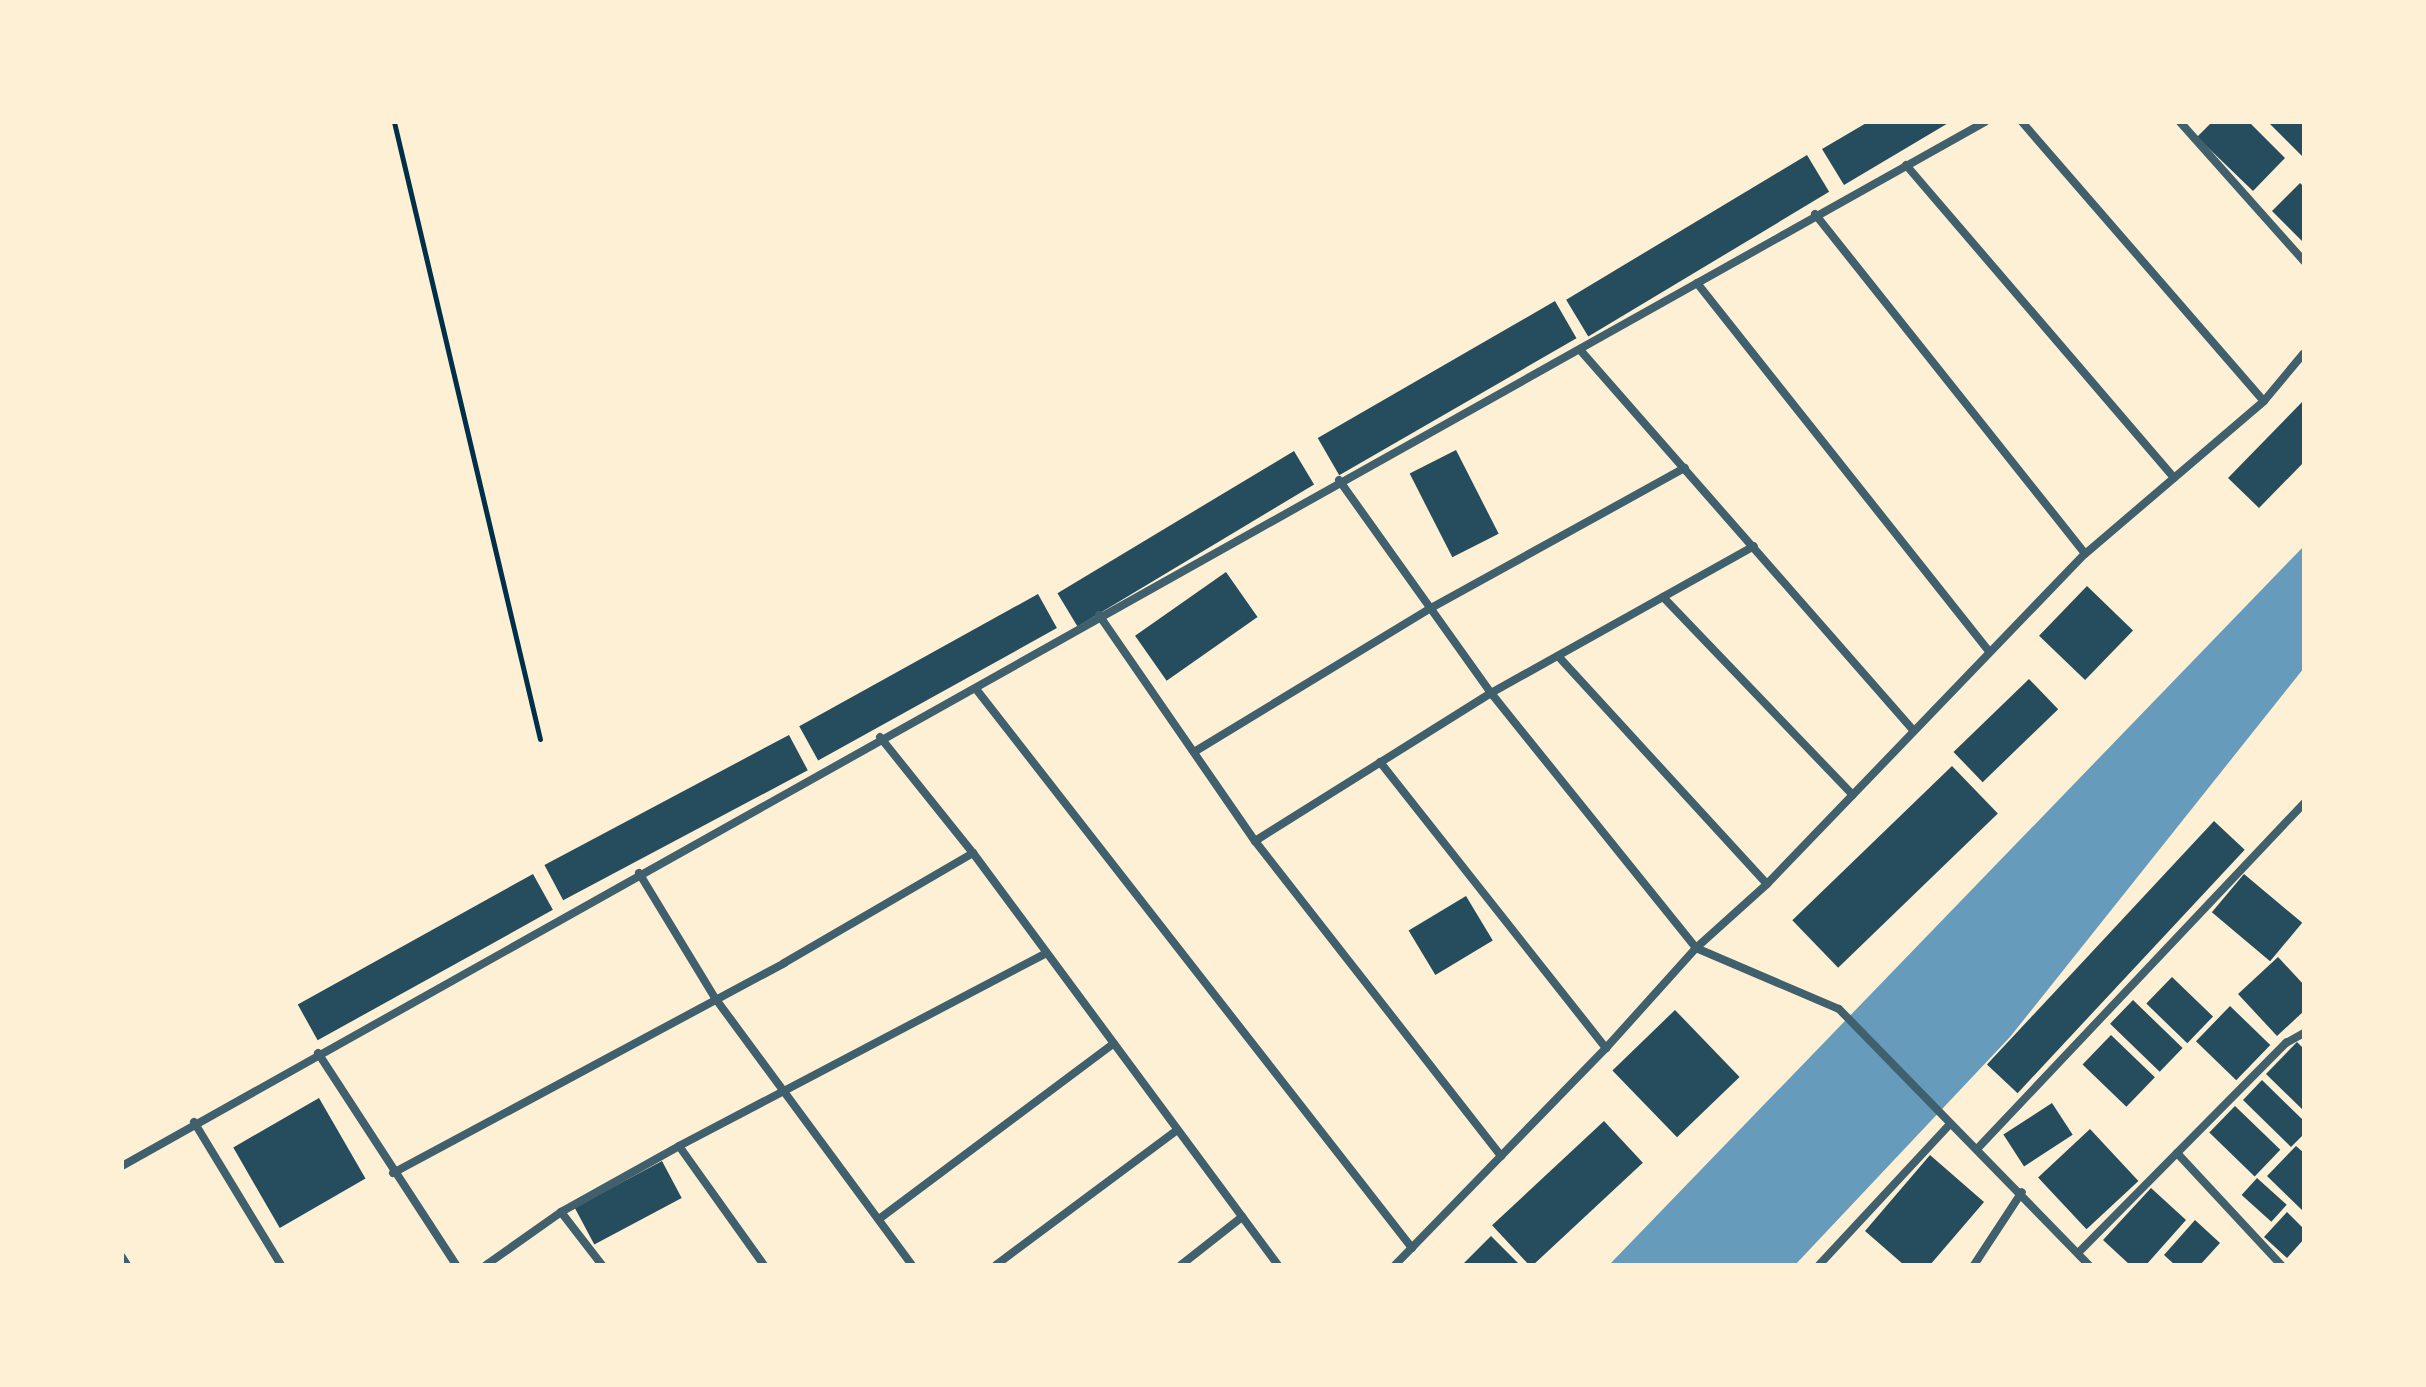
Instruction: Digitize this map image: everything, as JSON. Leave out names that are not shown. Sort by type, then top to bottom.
[{"type":"street","points":[[122,1166],[194,1122],[880,737],[976,689],[1099,615],[1339,480],[1581,351],[1815,214],[1985,122]]},
{"type":"street","points":[[2022,122],[2264,401]]},
{"type":"street","points":[[2180,122],[2304,261]]},
{"type":"street","points":[[1906,165],[2174,478]]},
{"type":"street","points":[[1815,214],[2085,554]]},
{"type":"street","points":[[1697,283],[1989,651]]},
{"type":"street","points":[[1581,351],[1914,731]]},
{"type":"street","points":[[1395,1265],[1606,1048],[1696,948],[1767,884],[2085,554],[2264,401],[2304,353]]},
{"type":"street","points":[[1194,752],[1431,608],[1685,468]]},
{"type":"street","points":[[1339,480],[1491,693],[1696,948],[1839,1009],[1950,1124],[2022,1192],[2089,1265]]},
{"type":"street","points":[[1255,841],[1491,693],[1754,546]]},
{"type":"street","points":[[1663,597],[1853,795]]},
{"type":"street","points":[[1099,615],[1255,841],[1501,1156]]},
{"type":"street","points":[[1558,656],[1767,884]]},
{"type":"street","points":[[976,689],[1412,1248]]},
{"type":"street","points":[[880,737],[973,853],[1278,1265]]},
{"type":"street","points":[[1380,762],[1606,1048]]},
{"type":"street","points":[[1977,1149],[2304,803]]},
{"type":"street","points":[[393,1173],[973,853]]},
{"type":"street","points":[[639,873],[715,998],[781,1092],[912,1265]]},
{"type":"street","points":[[486,1265],[561,1212],[679,1146],[1046,953]]},
{"type":"street","points":[[2078,1253],[2300,1034],[2304,1044]]},
{"type":"street","points":[[879,1219],[1113,1044]]},
{"type":"street","points":[[318,1053],[393,1173],[456,1265]]},
{"type":"street","points":[[194,1122],[281,1265]]},
{"type":"street","points":[[1819,1265],[1950,1124]]},
{"type":"street","points":[[996,1265],[1177,1130]]},
{"type":"street","points":[[679,1146],[764,1265]]},
{"type":"street","points":[[2177,1153],[2281,1265]]},
{"type":"street","points":[[1974,1265],[2022,1192]]},
{"type":"street","points":[[561,1212],[602,1265]]},
{"type":"street","points":[[1181,1265],[1242,1217]]},
{"type":"street","points":[[122,1257],[127,1265]]},
{"type":"path","points":[[394,122],[540,739]]},
{"type":"water","points":[[2304,546],[2304,668],[2010,1037],[1795,1265],[1609,1265]]},
{"type":"building","points":[[1868,122],[1950,122],[1844,185],[1822,149]]},
{"type":"building","points":[[2212,122],[2249,122],[2285,158],[2253,191],[2197,137]]},
{"type":"building","points":[[2268,122],[2304,122],[2304,155],[2302,156]]},
{"type":"building","points":[[1807,155],[1829,192],[1588,337],[1566,300]]},
{"type":"building","points":[[2300,183],[2304,187],[2304,243],[2272,211]]},
{"type":"building","points":[[1555,301],[1576,338],[1339,475],[1318,438]]},
{"type":"building","points":[[2304,400],[2304,462],[2259,508],[2228,478]]},
{"type":"building","points":[[1456,450],[1499,534],[1452,557],[1410,474]]},
{"type":"building","points":[[1294,451],[1314,484],[1078,627],[1057,593]]},
{"type":"building","points":[[1226,572],[1258,617],[1167,681],[1135,636]]},
{"type":"building","points":[[2087,586],[2133,630],[2085,680],[2039,636]]},
{"type":"building","points":[[1038,594],[1057,628],[818,760],[799,726]]},
{"type":"building","points":[[2029,679],[2058,709],[1983,782],[1953,752]]},
{"type":"building","points":[[789,735],[808,770],[563,900],[544,865]]},
{"type":"building","points":[[1952,766],[1998,813],[1838,968],[1792,920]]},
{"type":"building","points":[[2214,821],[2245,850],[2018,1093],[1987,1065]]},
{"type":"building","points":[[533,874],[553,910],[318,1040],[298,1004]]},
{"type":"building","points":[[2244,874],[2302,923],[2270,961],[2212,912]]},
{"type":"building","points":[[1466,896],[1493,941],[1435,975],[1409,931]]},
{"type":"building","points":[[2278,957],[2304,985],[2304,1011],[2277,1036],[2238,994]]},
{"type":"building","points":[[2172,977],[2213,1017],[2187,1043],[2146,1004]]},
{"type":"building","points":[[2133,1000],[2183,1048],[2160,1072],[2110,1024]]},
{"type":"building","points":[[2230,1006],[2270,1045],[2236,1080],[2196,1041]]},
{"type":"building","points":[[1675,1010],[1740,1077],[1677,1137],[1612,1070]]},
{"type":"building","points":[[2111,1035],[2155,1077],[2126,1107],[2083,1064]]},
{"type":"building","points":[[2297,1042],[2304,1049],[2304,1111],[2266,1074]]},
{"type":"building","points":[[2262,1080],[2304,1121],[2304,1134],[2291,1147],[2243,1100]]},
{"type":"building","points":[[319,1098],[366,1179],[280,1228],[233,1148]]},
{"type":"building","points":[[2052,1103],[2073,1135],[2024,1166],[2003,1135]]},
{"type":"building","points":[[2235,1106],[2280,1150],[2255,1176],[2209,1133]]},
{"type":"building","points":[[1604,1121],[1643,1163],[1533,1265],[1529,1265],[1492,1225]]},
{"type":"building","points":[[2090,1129],[2138,1181],[2086,1229],[2038,1177]]},
{"type":"building","points":[[2296,1146],[2304,1153],[2304,1212],[2267,1176]]},
{"type":"building","points":[[1930,1155],[1984,1202],[1930,1265],[1904,1265],[1865,1231]]},
{"type":"building","points":[[662,1161],[682,1198],[594,1245],[575,1207]]},
{"type":"building","points":[[2257,1178],[2287,1205],[2271,1222],[2242,1195]]},
{"type":"building","points":[[2151,1188],[2186,1220],[2146,1265],[2130,1265],[2103,1240]]},
{"type":"building","points":[[2287,1212],[2304,1229],[2304,1239],[2287,1258],[2264,1237]]},
{"type":"building","points":[[2195,1220],[2220,1243],[2200,1265],[2175,1265],[2164,1255]]},
{"type":"building","points":[[1491,1236],[1520,1265],[1462,1265]]}]
